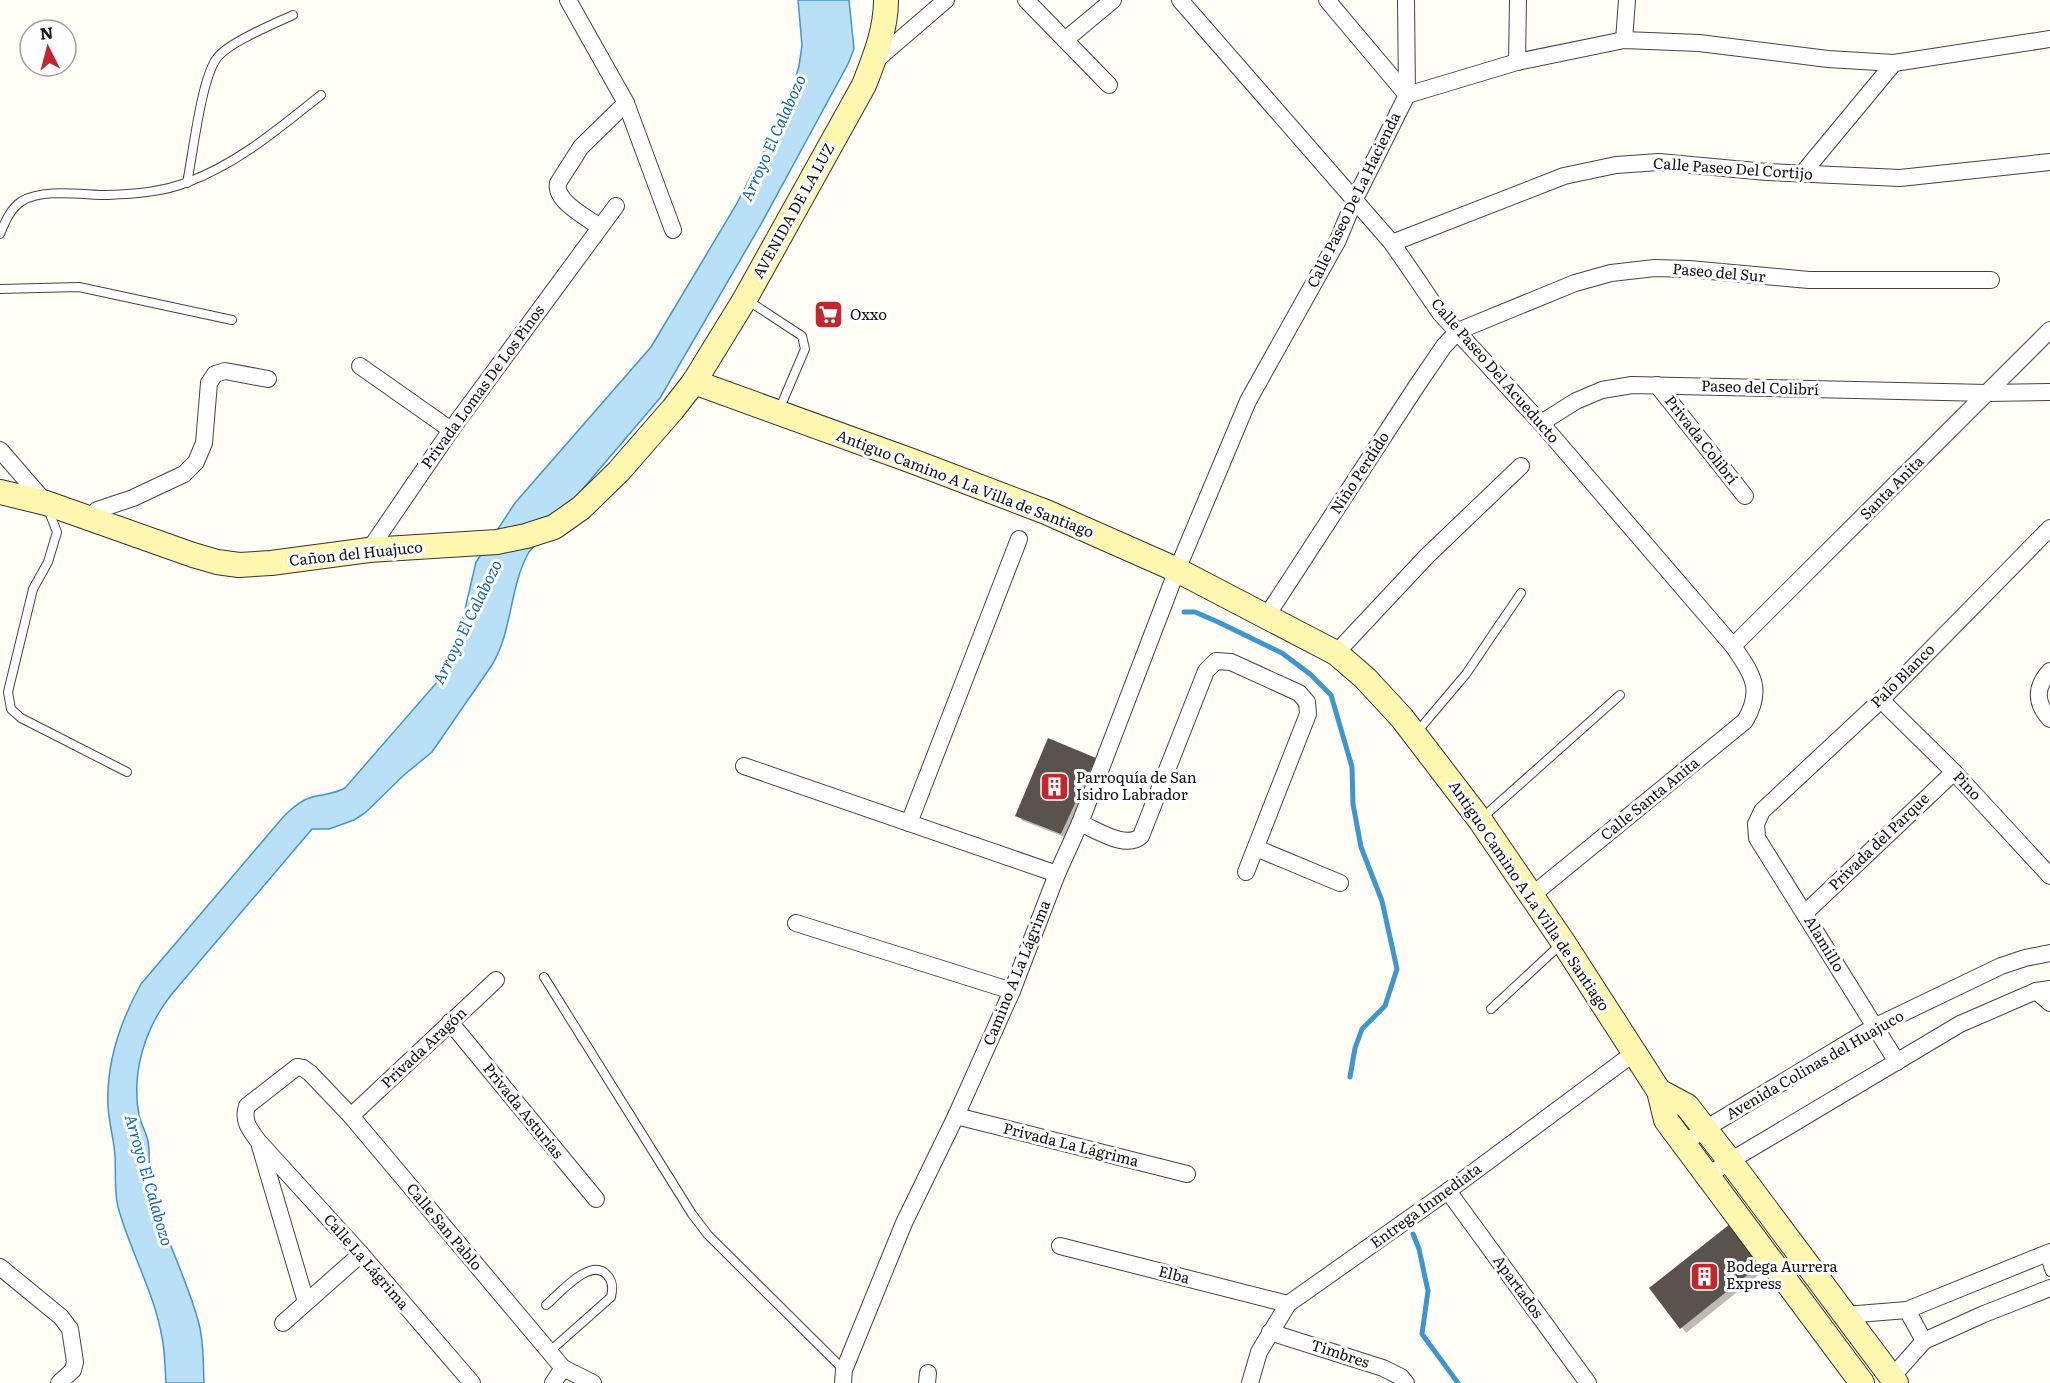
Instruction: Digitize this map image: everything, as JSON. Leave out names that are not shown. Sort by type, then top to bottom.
[{"type":"street","points":[[568,0],[626,103],[673,230]]},
{"type":"street","name":"AVENIDA DE LA LUZ","points":[[673,410],[694,382],[745,299],[864,85],[880,41],[886,0]]},
{"type":"street","points":[[873,62],[946,0]]},
{"type":"street","points":[[1026,0],[1109,85]]},
{"type":"street","points":[[1065,40],[1113,0]]},
{"type":"street","name":"Calle Paseo Del Acueducto","points":[[1180,0],[1392,243],[1440,313],[1541,423],[1733,646],[1750,670],[1755,692]]},
{"type":"street","points":[[1327,0],[1407,95]]},
{"type":"street","points":[[1406,0],[1407,95]]},
{"type":"street","points":[[1517,62],[1518,0]]},
{"type":"street","points":[[1624,40],[1627,0]]},
{"type":"street","name":"Calle Paseo De La Hacienda","points":[[1177,570],[1248,400],[1338,240],[1355,199],[1407,95],[1517,62],[1624,40],[1699,43],[1894,63],[2050,39]]},
{"type":"street","points":[[1802,174],[1894,63]]},
{"type":"street","points":[[600,227],[562,199],[556,189],[581,147],[626,103]]},
{"type":"street","name":"Calle Paseo Del Cortijo","points":[[1392,243],[1564,176],[1616,165],[1659,162],[1802,174],[1900,178],[2050,162]]},
{"type":"street","name":"Privada Lomas De Los Pinos","points":[[369,550],[451,430],[616,207]]},
{"type":"street","name":"Paseo del Sur","points":[[1458,331],[1575,283],[1611,273],[1655,268],[1809,280],[1991,280]]},
{"type":"street","name":"Santa Anita","points":[[1733,646],[2050,330]]},
{"type":"street","name":"Niño Perdido","points":[[1266,617],[1416,387],[1444,346],[1458,331]]},
{"type":"street","points":[[360,366],[451,430]]},
{"type":"street","points":[[90,519],[97,510],[133,498],[183,474],[196,462],[204,443],[209,383],[215,374],[225,371],[267,379]]},
{"type":"street","name":"Antiguo Camino A La Villa de Santiago","points":[[694,382],[1046,512],[1177,570],[1336,653],[1383,696],[1480,820],[1563,942],[1659,1091],[1687,1107],[1705,1129],[1894,1380]]},
{"type":"street","name":"Paseo del Colibrí","points":[[1541,423],[1576,401],[1602,390],[1632,385],[1988,393],[2050,392]]},
{"type":"street","name":"Privada Colibrí","points":[[1657,385],[1745,496]]},
{"type":"street","name":"Cañon del Huajuco","points":[[0,492],[46,503],[193,555],[239,565],[369,550],[497,542],[554,527],[581,508],[673,410]]},
{"type":"street","points":[[0,450],[46,503]]},
{"type":"street","points":[[1336,653],[1427,556],[1521,466]]},
{"type":"street","name":"Palo Blanco","points":[[1756,824],[1762,811],[1881,700],[2050,528]]},
{"type":"street","points":[[909,822],[1018,539]]},
{"type":"street","name":"Camino A La Lágrima","points":[[843,1377],[904,1223],[956,1116],[1012,991],[1080,823],[1177,570]]},
{"type":"street","points":[[1080,823],[1125,843],[1137,840],[1141,836],[1206,671],[1216,662],[1231,662],[1299,693],[1307,702],[1308,714],[1246,872]]},
{"type":"street","points":[[2050,671],[2043,678],[2037,694],[2038,703],[2050,719]]},
{"type":"street","name":"Calle Santa Anita","points":[[1531,896],[1745,721],[1752,710],[1755,692]]},
{"type":"street","name":"Pino","points":[[1881,700],[1954,772],[2050,876]]},
{"type":"street","points":[[744,766],[1058,874]]},
{"type":"street","name":"Privada del Parque","points":[[1805,913],[1954,772]]},
{"type":"street","name":"Alamillo","points":[[1756,824],[1757,838],[1897,1062]]},
{"type":"street","points":[[1256,848],[1340,883]]},
{"type":"street","points":[[796,923],[1012,991]]},
{"type":"street","name":"Avenida Colinas del Huajuco","points":[[1683,1144],[1874,1027],[2001,966],[2050,953]]},
{"type":"street","name":"Privada Aragón","points":[[351,1116],[496,980]]},
{"type":"street","points":[[1707,1176],[1960,1024],[2043,990],[2050,1003]]},
{"type":"street","name":"Privada Asturias","points":[[450,1022],[596,1200]]},
{"type":"street","name":"Entrega Inmediata","points":[[1250,1383],[1259,1352],[1288,1304],[1448,1191],[1634,1053]]},
{"type":"street","name":"Calle San Pablo","points":[[297,1068],[303,1068],[310,1073],[351,1116],[563,1368],[593,1383]]},
{"type":"street","name":"Calle La Lágrima","points":[[297,1068],[247,1106],[245,1119],[248,1127],[472,1383]]},
{"type":"street","points":[[1659,1091],[1666,1120],[1862,1383]]},
{"type":"street","name":"Privada La Lágrima","points":[[956,1116],[1186,1174]]},
{"type":"street","name":"Calle La Lágrima","points":[[259,1142],[306,1302]]},
{"type":"street","name":"Apartados","points":[[1448,1191],[1588,1383]]},
{"type":"street","name":"Elba","points":[[1060,1246],[1288,1304]]},
{"type":"street","points":[[1845,1315],[1907,1310],[2047,1253]]},
{"type":"street","points":[[283,1323],[361,1254]]},
{"type":"street","points":[[0,1267],[61,1317],[70,1329],[75,1362],[73,1370],[59,1383]]},
{"type":"street","points":[[1894,1380],[1924,1341],[2050,1288]]},
{"type":"street","points":[[1907,1310],[1924,1341]]},
{"type":"street","name":"Timbres","points":[[1270,1332],[1383,1368],[1401,1377],[1406,1383]]},
{"type":"street","points":[[553,1383],[563,1368]]},
{"type":"lane","points":[[188,183],[206,84],[217,57],[241,40],[292,15]]},
{"type":"lane","points":[[0,234],[11,210],[33,196],[142,193],[188,183],[238,158],[321,95]]},
{"type":"lane","points":[[0,290],[79,287],[232,320]]},
{"type":"lane","points":[[745,299],[802,336],[805,341],[805,349],[777,413]]},
{"type":"lane","points":[[46,503],[57,532],[48,562],[33,589],[8,692],[11,709],[21,718],[127,772]]},
{"type":"lane","points":[[1414,735],[1466,674],[1521,593]]},
{"type":"lane","points":[[1480,820],[1620,694]]},
{"type":"lane","points":[[1491,1009],[1563,942]]},
{"type":"lane","name":"Camino A La Lágrima","points":[[544,976],[692,1214],[708,1235],[843,1377]]},
{"type":"lane","points":[[2047,1253],[2050,1272]]},
{"type":"lane","points":[[546,1305],[586,1271],[594,1268],[603,1270],[610,1277],[613,1287],[611,1297],[549,1352]]},
{"type":"water","name":"Arroyo El Calabozo","points":[[798,0],[849,0],[854,49],[760,226],[660,398],[529,552],[518,580],[499,652],[432,752],[404,775],[365,813],[354,820],[329,829],[312,829],[171,995],[147,1036],[139,1067],[137,1099],[139,1115],[148,1141],[149,1175],[161,1221],[194,1307],[203,1346],[204,1383],[166,1383],[164,1348],[158,1320],[123,1223],[116,1194],[115,1156],[108,1090],[112,1058],[127,1013],[141,984],[284,816],[304,800],[345,788],[452,665],[476,562],[515,503],[651,347],[736,205],[787,106],[799,66],[802,45]]},
{"type":"building","name":"Parroquía de San Isidro Labrador","points":[[1048,738],[1096,758],[1061,834],[1015,816]]},
{"type":"building","name":"Bodega Aurrera Express","points":[[1730,1224],[1760,1265],[1680,1329],[1649,1288]]},
{"type":"waterway","points":[[1184,612],[1195,612],[1282,653],[1310,674],[1331,695],[1352,767],[1353,804],[1361,847],[1382,901],[1397,969],[1385,1006],[1362,1029],[1355,1048],[1350,1077]]},
{"type":"waterway","points":[[1413,1234],[1419,1249],[1428,1291],[1422,1334],[1458,1383]]},
{"type":"place","name":"Oxxo","points":[[829,315]]},
{"type":"place","name":"Parroquía de San Isidro Labrador","points":[[1055,787]]},
{"type":"place","name":"Bodega Aurrera Express","points":[[1705,1276]]}]
